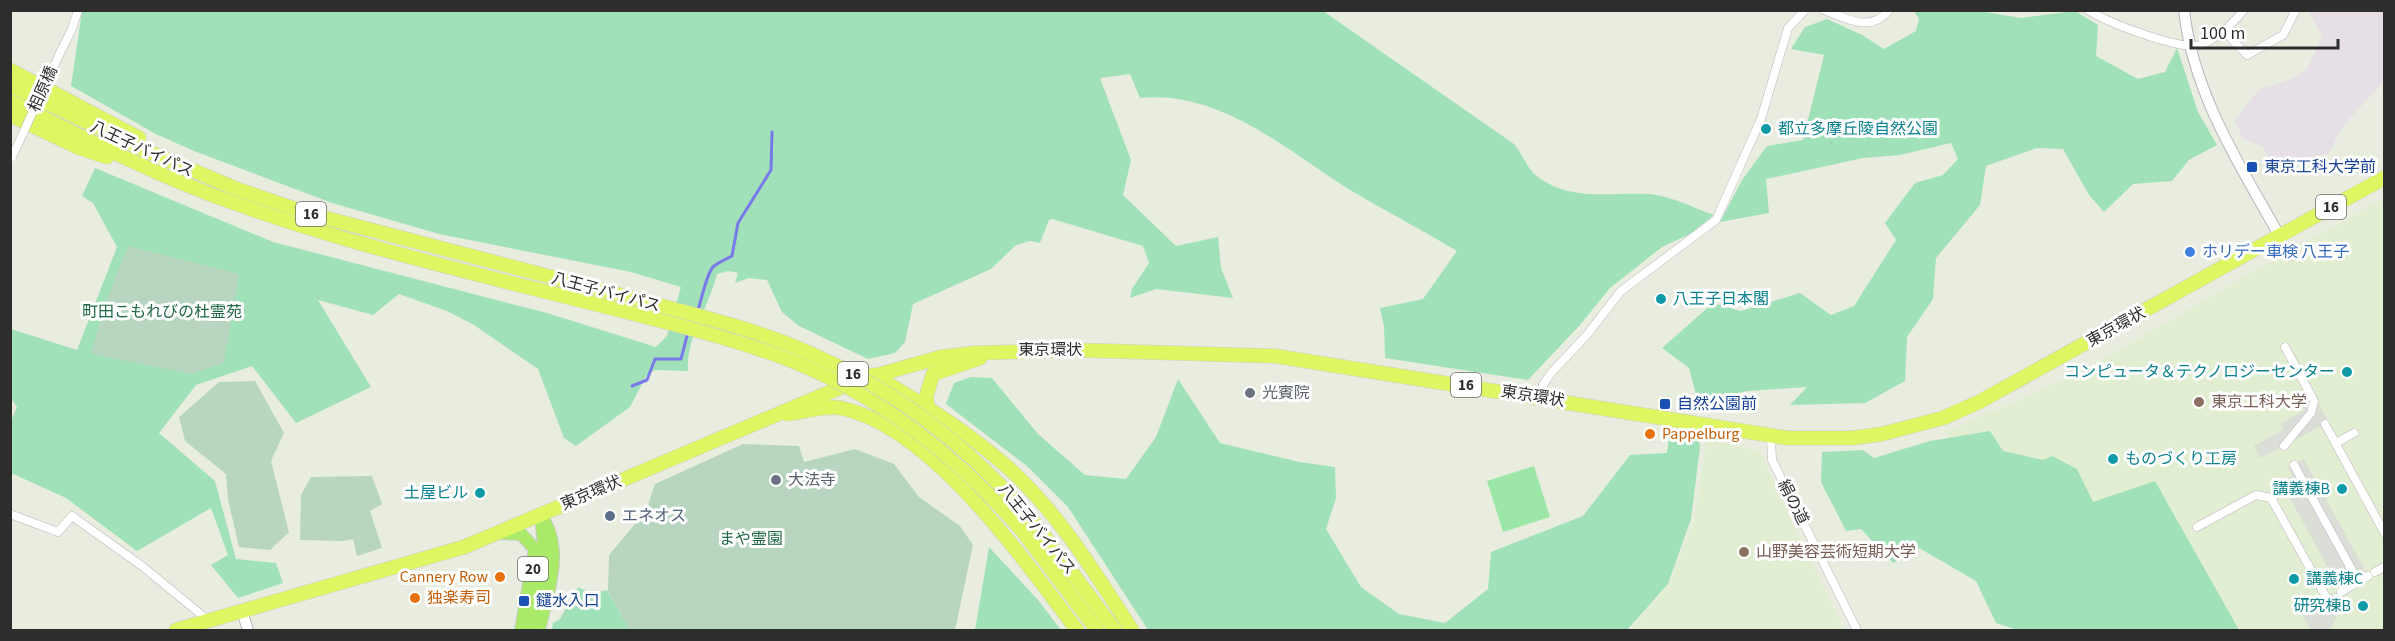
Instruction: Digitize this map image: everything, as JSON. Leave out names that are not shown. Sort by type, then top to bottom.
[{"type":"highway","name":"16","points":[[10,70],[147,142],[310,214]]},
{"type":"highway","name":"八王子バイパス","points":[[10,85],[195,174],[310,214],[628,297],[759,334],[815,355],[850,373],[941,432],[995,478],[1036,525],[1115,630]]},
{"type":"highway","name":"八王子バイパス","points":[[10,102],[194,188],[307,228],[756,348],[834,381],[873,403],[932,443],[984,488],[1024,533],[1097,630]]},
{"type":"highway","name":"16","points":[[10,115],[77,147],[194,188]]},
{"type":"highway","name":"東京環状","points":[[540,516],[856,381],[940,357],[1002,351],[1275,356],[1539,397],[1771,437],[1853,438],[1893,432],[1943,418],[2013,384],[2385,178]]},
{"type":"highway","name":"16","points":[[928,408],[926,397],[933,374],[1002,351]]},
{"type":"highway","name":"16","points":[[873,375],[978,442],[1025,485],[1063,531],[1132,630]]},
{"type":"highway","points":[[856,381],[856,397],[861,407],[877,422]]},
{"type":"highway","name":"16","points":[[776,415],[827,407],[850,411],[877,422],[919,449],[948,475],[1022,558],[1077,630]]},
{"type":"highway","name":"16","points":[[176,630],[446,552],[540,516]]},
{"type":"main road","name":"20","points":[[530,630],[545,554],[540,516]]},
{"type":"main road","name":"20","points":[[539,630],[555,554],[550,528],[540,516]]},
{"type":"main road","name":"20","points":[[499,533],[521,534],[535,549],[535,562],[521,630]]},
{"type":"street","name":"相原橋","points":[[11,159],[78,10]]},
{"type":"street","points":[[1539,397],[1542,385],[1551,373],[1586,336],[1621,291],[1716,219],[1761,118],[1788,28],[1805,10]]},
{"type":"street","points":[[1824,10],[1854,22],[1869,24],[1875,23],[1890,10]]},
{"type":"street","points":[[2088,10],[2129,30],[2198,46],[2225,32],[2244,10]]},
{"type":"street","points":[[2184,10],[2189,45],[2209,106],[2290,256]]},
{"type":"street","points":[[2225,32],[2247,55],[2283,35],[2296,10]]},
{"type":"street","points":[[2284,446],[2311,413],[2314,401],[2285,347]]},
{"type":"street","points":[[2325,424],[2338,442],[2385,532]]},
{"type":"street","points":[[2338,442],[2353,434]]},
{"type":"street","name":"絹の道","points":[[1771,437],[1772,460],[1857,630]]},
{"type":"street","points":[[2294,465],[2358,581]]},
{"type":"street","points":[[2285,489],[2302,480]]},
{"type":"street","points":[[2197,528],[2256,495],[2274,496],[2331,606],[2339,595],[2358,581],[2385,567]]},
{"type":"street","points":[[10,514],[58,532],[72,516],[142,566],[209,621]]},
{"type":"street","points":[[242,611],[248,630]]},
{"type":"shaded area","points":[[2308,11],[2384,11],[2384,81],[2344,125],[2328,154],[2272,167],[2263,147],[2243,139],[2235,120],[2259,89],[2291,79],[2308,68],[2322,36]]},
{"type":"shaded area","name":"東京工科大学","points":[[2384,199],[2384,630],[2091,630],[1997,533],[1946,432],[2082,372],[2297,246]]},
{"type":"shaded area","points":[[2316,400],[2329,422],[2260,458],[2254,446],[2283,430],[2280,424],[2305,410],[2304,406]]},
{"type":"shaded area","name":"山野美容芸術短期大学","points":[[1707,439],[1757,450],[1764,457],[1765,464],[1844,630],[1629,630],[1669,585],[1694,520]]},
{"type":"shaded area","points":[[2304,459],[2370,579],[2344,597],[2281,482],[2292,476],[2288,468]]},
{"type":"shaded area","points":[[2332,592],[2340,602],[2333,612],[2338,615],[2330,630],[2311,630],[2303,617],[2325,605]]},
{"type":"green space","points":[[82,11],[1323,11],[1514,144],[1534,174],[1551,185],[1578,193],[1656,195],[1714,215],[1690,234],[1662,247],[1610,288],[1580,325],[1528,380],[1385,358],[1384,327],[1380,308],[1423,299],[1457,251],[1345,187],[1273,139],[1223,112],[1196,103],[1169,98],[1140,98],[1130,74],[1100,78],[1131,160],[1123,195],[1176,246],[1218,237],[1221,268],[1233,298],[1156,289],[1130,298],[1132,289],[1149,263],[1143,246],[1052,219],[1049,220],[1040,243],[1030,241],[1016,245],[991,269],[913,304],[905,342],[895,353],[868,359],[799,326],[782,312],[767,280],[749,278],[735,283],[738,273],[728,271],[717,274],[694,334],[688,358],[688,371],[655,370],[646,376],[630,407],[576,446],[564,438],[538,369],[474,325],[447,311],[399,294],[373,315],[318,300],[371,387],[296,423],[252,366],[196,385],[159,433],[215,481],[236,559],[276,563],[283,583],[238,598],[211,565],[228,555],[211,508],[137,551],[66,498],[11,473],[10,423],[17,407],[11,398],[11,329],[77,350],[117,247],[93,203],[82,196],[95,168],[273,242],[547,313],[656,347],[667,336],[681,287],[631,272],[439,234],[332,203],[194,151],[156,134],[71,86]]},
{"type":"green space","points":[[1914,11],[1986,11],[2021,18],[2075,11],[2098,25],[2096,56],[2138,79],[2165,72],[2177,48],[2198,112],[2217,145],[2189,160],[2172,181],[2133,184],[2104,212],[2089,195],[2063,149],[2037,148],[1986,166],[1980,205],[1936,258],[1933,299],[1907,337],[1905,381],[1865,403],[1790,405],[1807,387],[1747,391],[1698,402],[1689,368],[1662,348],[1713,303],[1741,311],[1800,293],[1831,315],[1854,306],[1896,240],[1885,223],[1915,183],[1943,175],[1958,159],[1951,143],[1900,155],[1863,158],[1766,179],[1769,213],[1720,222],[1742,180],[1767,146],[1803,140],[1824,55],[1791,49],[1805,27],[1827,19],[1862,35],[1884,49],[1916,31],[1919,19]]},
{"type":"green space","name":"町田こもれびの杜霊苑","points":[[128,246],[239,274],[224,363],[191,374],[91,354],[103,309]]},
{"type":"green space","points":[[971,377],[992,378],[1038,434],[1085,475],[1126,479],[1156,437],[1178,379],[1220,443],[1299,462],[1335,467],[1336,498],[1326,529],[1361,587],[1399,614],[1445,623],[1488,589],[1491,552],[1583,516],[1630,455],[1667,453],[1670,431],[1699,437],[1700,447],[1691,519],[1668,584],[1627,630],[1148,630],[1068,507],[1028,467],[946,404],[954,383]]},
{"type":"green space","points":[[255,381],[284,433],[271,461],[289,532],[270,550],[239,547],[228,499],[226,474],[185,441],[179,417],[219,382]]},
{"type":"green space","points":[[1990,431],[2003,451],[2043,460],[2052,456],[2077,469],[2093,502],[2155,481],[2239,630],[2018,630],[1996,623],[1976,581],[1919,548],[1893,563],[1861,529],[1846,531],[1821,482],[1822,452],[1863,450],[1874,458],[1930,441]]},
{"type":"green space","name":"まや霊園","points":[[743,444],[799,446],[804,462],[855,449],[894,464],[919,497],[960,526],[973,545],[955,630],[630,630],[608,591],[609,555],[646,511],[655,484]]},
{"type":"green space","points":[[1534,466],[1550,517],[1503,532],[1487,481]]},
{"type":"green space","points":[[372,476],[382,504],[370,511],[382,548],[357,556],[353,539],[343,541],[300,540],[301,495],[311,477]]},
{"type":"green space","points":[[989,547],[1038,600],[1061,630],[975,630]]},
{"type":"green space","points":[[578,587],[592,594],[607,590],[630,630],[552,630],[553,623],[560,619]]},
{"type":"waterway","points":[[697,313],[711,269],[732,256],[738,223],[771,170],[772,132]]},
{"type":"waterway","points":[[632,386],[647,380],[655,359],[681,359],[688,332]]},
{"type":"place","name":"都立多摩丘陵自然公園","points":[[1766,129]]},
{"type":"place","name":"東京工科大学前","points":[[2252,167]]},
{"type":"place","name":"ホリデー車検 八王子","points":[[2190,252]]},
{"type":"place","name":"八王子日本閣","points":[[1661,299]]},
{"type":"place","name":"コンピュータ＆テクノロジーセンター","points":[[2347,372]]},
{"type":"place","name":"光賓院","points":[[1250,393]]},
{"type":"place","name":"東京工科大学","points":[[2199,402]]},
{"type":"place","name":"自然公園前","points":[[1665,404]]},
{"type":"place","name":"Pappelburg","points":[[1650,434]]},
{"type":"place","name":"ものづくり工房","points":[[2113,459]]},
{"type":"place","name":"大法寺","points":[[776,480]]},
{"type":"place","name":"講義棟B","points":[[2342,489]]},
{"type":"place","name":"土屋ビル","points":[[480,493]]},
{"type":"place","name":"エネオス","points":[[610,516]]},
{"type":"place","name":"山野美容芸術短期大学","points":[[1744,552]]},
{"type":"place","name":"Cannery Row","points":[[500,577]]},
{"type":"place","name":"講義棟C","points":[[2294,579]]},
{"type":"place","name":"独楽寿司","points":[[415,598]]},
{"type":"place","name":"鑓水入口","points":[[524,601]]},
{"type":"place","name":"研究棟B","points":[[2363,606]]}]
